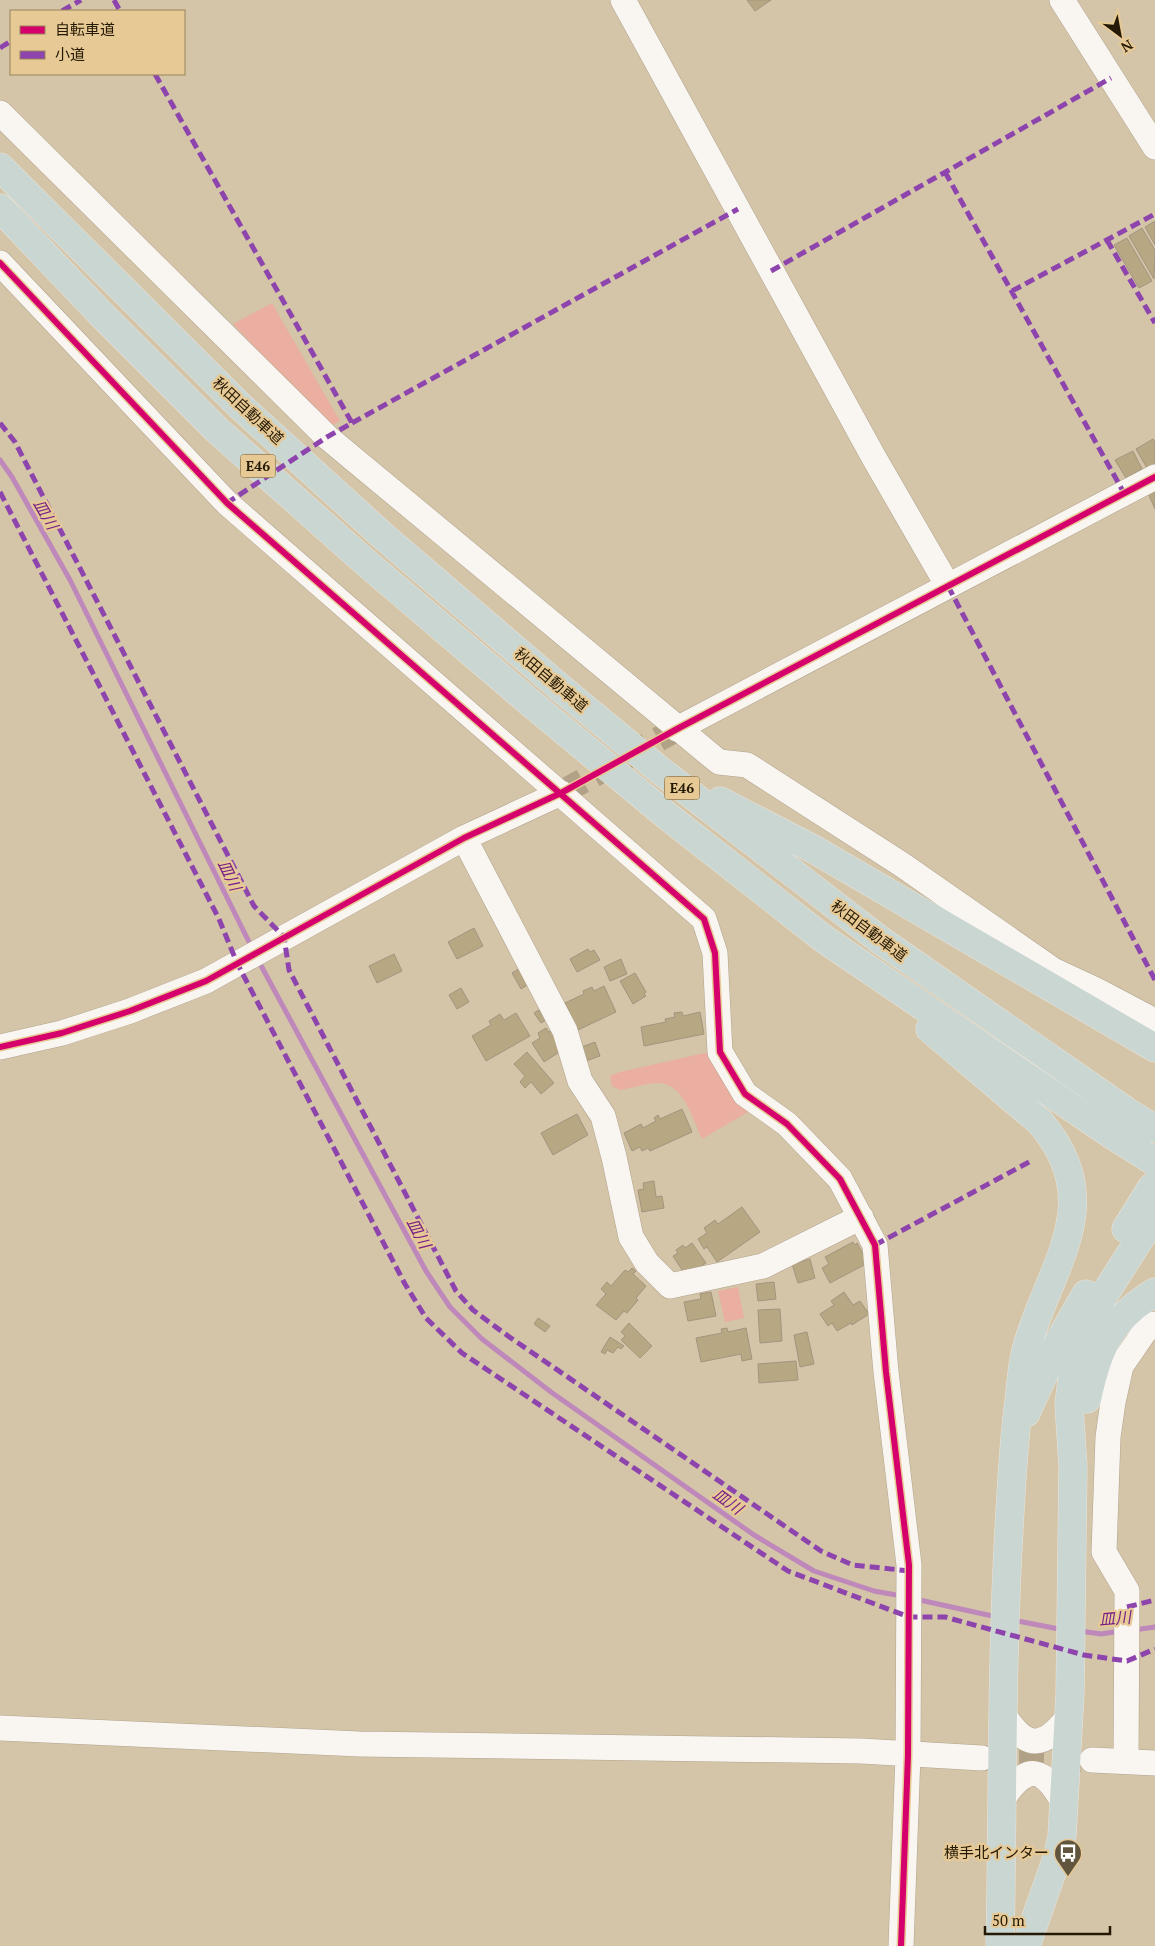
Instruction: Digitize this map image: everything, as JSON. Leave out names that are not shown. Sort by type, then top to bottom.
[{"type":"highway","name":"秋田自動車道","points":[[0,167],[240,406],[383,536],[657,768],[880,940],[1126,1112],[1155,1129]]},
{"type":"highway","name":"秋田自動車道","points":[[0,208],[217,430],[327,528],[533,705],[666,815],[824,939],[1112,1134],[1153,1174]]},
{"type":"highway","points":[[657,768],[815,850],[1155,1048]]},
{"type":"highway","points":[[824,939],[1040,1122],[1054,1138],[1071,1178],[1073,1202],[1070,1228],[1064,1253],[1028,1343],[1022,1373],[1014,1440],[1005,1592],[1000,1946]]},
{"type":"highway","points":[[1014,1440],[1059,1341],[1153,1174]]},
{"type":"highway","points":[[1026,1946],[1058,1855],[1062,1836],[1070,1672],[1073,1466],[1069,1405],[1072,1379],[1078,1353],[1099,1303],[1155,1215]]},
{"type":"highway","points":[[1073,1466],[1094,1366],[1106,1337],[1119,1320],[1136,1304],[1155,1292]]},
{"type":"street","points":[[623,0],[873,456],[948,586]]},
{"type":"street","points":[[1062,0],[1155,147]]},
{"type":"street","points":[[0,113],[327,437],[719,762],[747,765],[901,864],[1053,970],[1155,1021]]},
{"type":"street","points":[[0,263],[227,503],[561,792],[704,919],[715,953],[720,1052],[745,1094],[786,1124],[840,1179],[875,1245],[886,1372],[910,1565],[908,1755],[901,1946]]},
{"type":"street","points":[[678,729],[1155,477]]},
{"type":"street","points":[[0,1047],[62,1033],[130,1011],[206,981],[464,838],[561,792]]},
{"type":"street","points":[[464,838],[565,1031],[580,1081],[603,1116],[614,1156],[631,1237],[647,1263],[670,1286],[763,1266],[861,1217]]},
{"type":"street","points":[[1126,1761],[1127,1591],[1104,1552],[1108,1436],[1121,1366],[1145,1331],[1155,1324]]},
{"type":"street","points":[[1004,1715],[1019,1735],[1030,1741],[1041,1740],[1050,1736],[1069,1716]]},
{"type":"street","points":[[0,1728],[359,1744],[861,1751],[982,1758]]},
{"type":"street","points":[[1092,1760],[1155,1762]]},
{"type":"street","points":[[1003,1799],[1012,1784],[1020,1778],[1028,1774],[1038,1774],[1048,1779],[1055,1787],[1064,1804]]},
{"type":"shaded area","points":[[272,303],[340,421],[328,427],[233,324]]},
{"type":"shaded area","points":[[709,1052],[748,1112],[702,1139],[691,1113],[681,1096],[668,1085],[654,1083],[620,1090],[612,1086],[610,1076],[620,1072]]},
{"type":"shaded area","points":[[738,1287],[744,1318],[725,1322],[718,1291]]},
{"type":"building","points":[[747,0],[771,0],[755,11]]},
{"type":"building","points":[[1155,221],[1155,245],[1145,227]]},
{"type":"building","points":[[1142,228],[1155,250],[1154,279],[1129,236]]},
{"type":"building","points":[[1127,238],[1152,281],[1139,288],[1114,245]]},
{"type":"building","points":[[1153,439],[1155,442],[1155,464],[1147,468],[1136,449]]},
{"type":"building","points":[[1133,451],[1142,469],[1126,478],[1115,460]]},
{"type":"building","points":[[1155,490],[1155,509],[1148,493]]},
{"type":"building","points":[[474,928],[483,946],[457,959],[448,942]]},
{"type":"building","points":[[588,949],[590,952],[594,950],[600,960],[577,972],[570,959]]},
{"type":"building","points":[[394,954],[402,971],[377,983],[369,966]]},
{"type":"building","points":[[621,959],[627,974],[610,981],[604,967]]},
{"type":"building","points":[[522,967],[532,982],[521,989],[512,973]]},
{"type":"building","points":[[635,973],[646,992],[644,994],[646,996],[633,1004],[620,981]]},
{"type":"building","points":[[604,986],[616,1012],[578,1030],[565,1003],[584,994],[583,991],[592,987],[594,991]]},
{"type":"building","points":[[461,988],[469,1002],[457,1009],[449,995]]},
{"type":"building","points":[[539,1010],[546,1020],[541,1023],[534,1013]]},
{"type":"building","points":[[682,1012],[683,1016],[700,1012],[704,1034],[644,1046],[641,1027],[666,1022],[665,1019],[675,1017],[674,1013]]},
{"type":"building","points":[[516,1013],[530,1036],[486,1061],[472,1036],[491,1025],[489,1021],[500,1014],[504,1020]]},
{"type":"building","points":[[546,1028],[549,1032],[552,1031],[564,1049],[544,1062],[532,1043],[540,1038],[538,1033]]},
{"type":"building","points":[[595,1042],[600,1056],[583,1062],[579,1048]]},
{"type":"building","points":[[527,1052],[554,1083],[541,1094],[531,1082],[525,1088],[520,1082],[525,1076],[514,1064]]},
{"type":"building","points":[[682,1109],[692,1132],[650,1151],[648,1148],[642,1151],[640,1147],[632,1151],[624,1133],[641,1124],[643,1128],[656,1121],[654,1118],[658,1115],[660,1119]]},
{"type":"building","points":[[577,1114],[588,1135],[553,1155],[541,1133]]},
{"type":"building","points":[[654,1181],[656,1197],[662,1196],[664,1208],[642,1212],[638,1190],[644,1189],[643,1183]]},
{"type":"building","points":[[742,1207],[760,1232],[717,1262],[707,1247],[704,1249],[698,1239],[707,1233],[704,1228],[715,1220],[718,1224]]},
{"type":"building","points":[[853,1242],[855,1245],[857,1243],[868,1263],[830,1283],[822,1268],[829,1264],[825,1257]]},
{"type":"building","points":[[692,1243],[706,1263],[694,1271],[692,1268],[684,1273],[673,1256],[678,1253],[676,1250],[683,1245],[685,1248]]},
{"type":"building","points":[[810,1259],[815,1278],[798,1283],[792,1264]]},
{"type":"building","points":[[632,1268],[636,1271],[633,1274],[646,1286],[636,1298],[638,1300],[627,1313],[624,1311],[616,1320],[596,1305],[606,1294],[601,1289],[607,1282],[611,1286],[625,1270],[628,1272]]},
{"type":"building","points":[[774,1282],[776,1299],[758,1301],[756,1284]]},
{"type":"building","points":[[711,1292],[716,1316],[688,1321],[684,1302],[701,1299],[700,1294]]},
{"type":"building","points":[[844,1292],[853,1305],[860,1301],[869,1314],[852,1325],[851,1323],[837,1331],[832,1323],[828,1326],[820,1314],[834,1305],[831,1301]]},
{"type":"building","points":[[780,1309],[782,1341],[760,1343],[758,1310]]},
{"type":"building","points":[[538,1318],[550,1326],[545,1332],[534,1324]]},
{"type":"building","points":[[629,1323],[652,1346],[640,1358],[621,1340],[625,1336],[621,1332]]},
{"type":"building","points":[[727,1328],[728,1332],[746,1328],[752,1359],[742,1361],[741,1354],[701,1362],[696,1338],[722,1333],[721,1329]]},
{"type":"building","points":[[807,1332],[814,1364],[800,1367],[794,1335]]},
{"type":"building","points":[[610,1337],[624,1346],[621,1349],[618,1347],[613,1353],[607,1350],[605,1354],[601,1352]]},
{"type":"building","points":[[796,1361],[798,1380],[759,1383],[758,1364]]},
{"type":"waterway","name":"皿川","points":[[0,460],[12,477],[70,580],[252,948]]},
{"type":"waterway","name":"皿川","points":[[258,960],[426,1271],[450,1307],[482,1339],[551,1392],[754,1535],[814,1571],[874,1591],[902,1596]]},
{"type":"waterway","name":"皿川","points":[[915,1599],[997,1617]]},
{"type":"waterway","name":"皿川","points":[[1013,1620],[1064,1630]]},
{"type":"waterway","name":"皿川","points":[[1134,1630],[1155,1627]]},
{"type":"waterway","name":"皿川","points":[[1080,1631],[1101,1634],[1121,1631]]},
{"type":"tunnel","points":[[561,793],[677,729]]},
{"type":"tunnel","points":[[982,1758],[1087,1760]]},
{"type":"marked path","points":[[64,10],[81,0]]},
{"type":"marked path","points":[[114,0],[119,10]]},
{"type":"marked path","points":[[0,48],[10,42]]},
{"type":"marked path","points":[[156,75],[352,423],[327,437],[227,503]]},
{"type":"marked path","points":[[771,271],[1111,78]]},
{"type":"marked path","points":[[945,172],[1124,493]]},
{"type":"marked path","points":[[352,423],[738,209]]},
{"type":"marked path","points":[[1012,291],[1155,214]]},
{"type":"marked path","points":[[1107,240],[1155,323]]},
{"type":"marked path","points":[[0,423],[15,442],[254,906],[284,937],[289,970],[456,1291],[473,1310],[508,1336],[821,1551],[853,1565],[910,1571]]},
{"type":"marked path","points":[[0,492],[219,919],[237,963],[405,1284],[426,1318],[462,1353],[788,1571],[909,1617],[945,1617],[1084,1655],[1127,1661],[1155,1649]]},
{"type":"marked path","points":[[948,586],[1155,980]]},
{"type":"marked path","points":[[875,1245],[1031,1161]]},
{"type":"marked path","points":[[1127,1607],[1155,1600]]},
{"type":"cycle path","points":[[0,263],[227,503],[704,919],[715,953],[720,1052],[745,1094],[787,1124],[840,1179],[875,1245],[886,1372],[909,1565],[908,1755],[901,1946]]},
{"type":"cycle path","points":[[0,1047],[62,1033],[130,1011],[206,981],[464,838],[561,793],[677,729],[1155,477]]},
{"type":"place","name":"横手北インター","points":[[1068,1877]]}]
